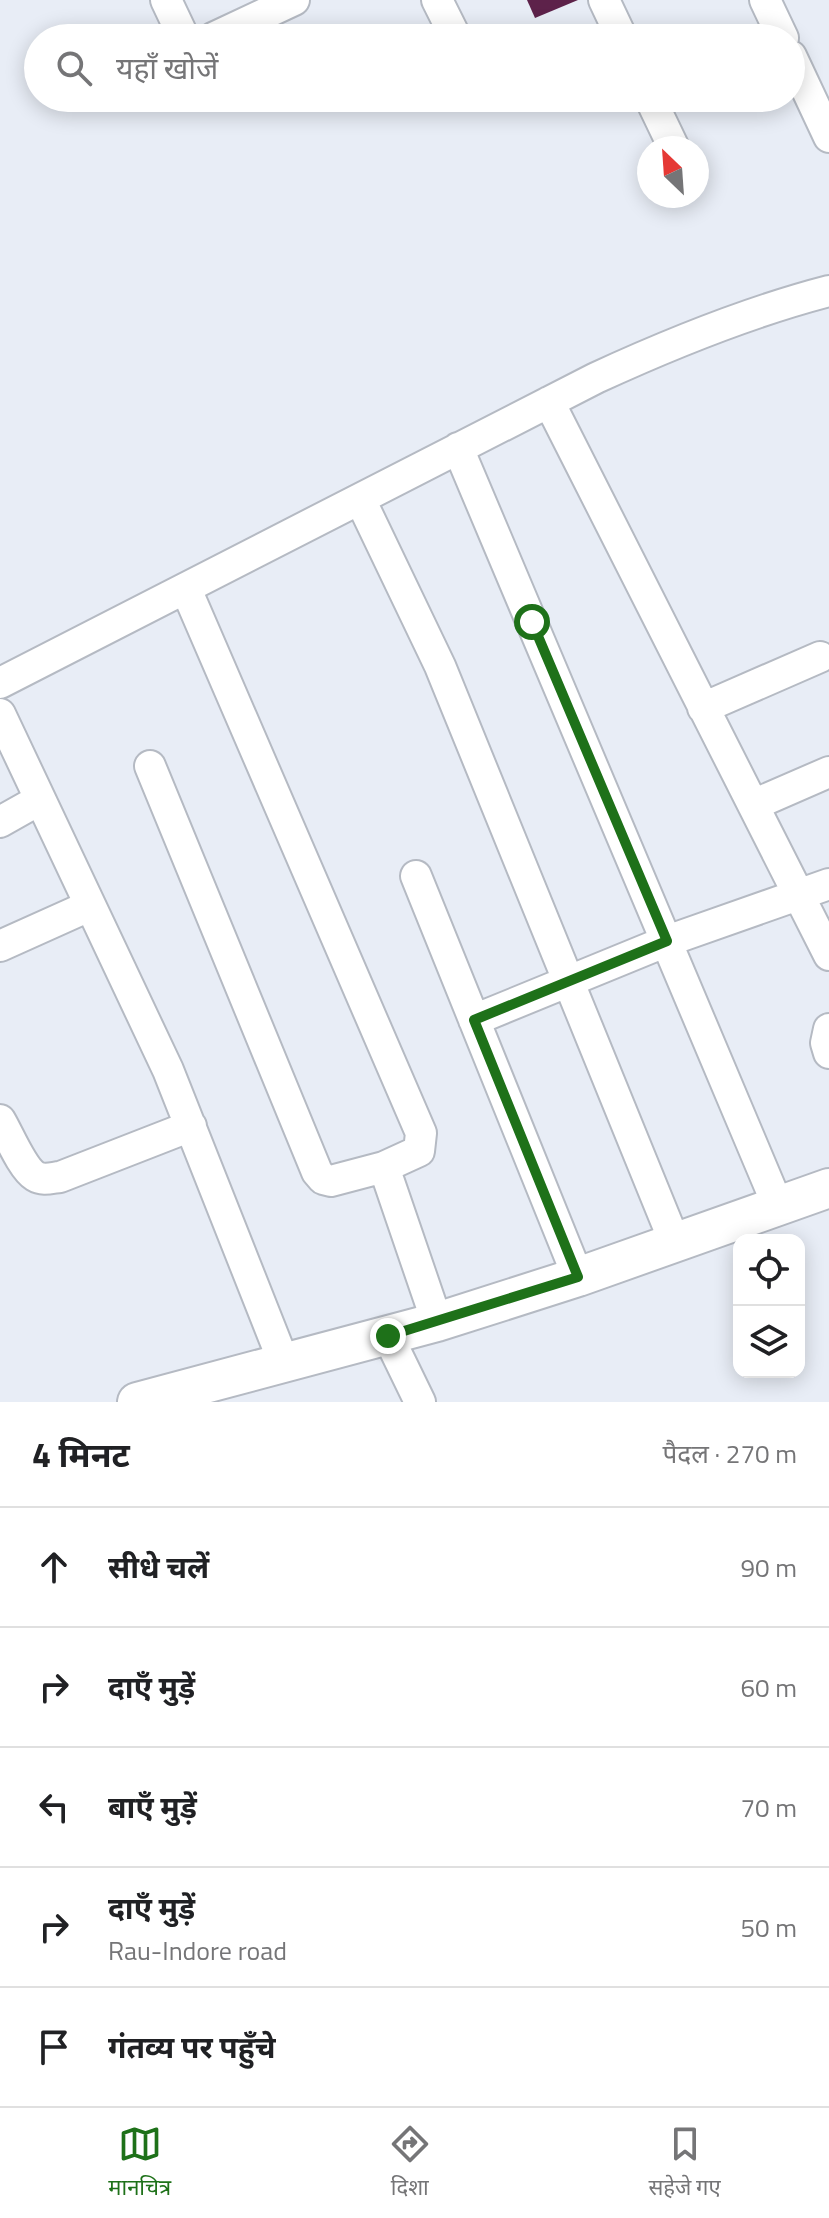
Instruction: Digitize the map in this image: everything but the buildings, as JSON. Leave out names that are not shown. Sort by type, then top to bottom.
[{"type":"main road","points":[[150,1400],[437,1322],[578,1277],[829,1188]]},
{"type":"street","points":[[166,0],[177,24]]},
{"type":"street","points":[[243,24],[294,0]]},
{"type":"street","points":[[437,0],[449,24]]},
{"type":"street","points":[[604,0],[615,24]]},
{"type":"street","points":[[765,0],[776,24]]},
{"type":"street","points":[[805,86],[829,137]]},
{"type":"street","points":[[657,112],[668,136]]},
{"type":"street","points":[[0,683],[572,390],[678,341],[771,306],[829,291]]},
{"type":"street","points":[[572,390],[703,708],[829,955]]},
{"type":"street","points":[[458,448],[778,1206]]},
{"type":"street","points":[[360,499],[428,639],[675,1243]]},
{"type":"street","points":[[150,766],[317,1172],[323,1179],[331,1181],[384,1167],[419,1151],[421,1133],[186,589]]},
{"type":"street","points":[[703,708],[820,657]]},
{"type":"street","points":[[0,714],[168,1070],[284,1363]]},
{"type":"street","points":[[753,805],[829,772]]},
{"type":"street","points":[[0,822],[39,800]]},
{"type":"street","points":[[416,876],[578,1277]]},
{"type":"street","points":[[474,1020],[667,941],[829,884]]},
{"type":"street","points":[[0,946],[89,906]]},
{"type":"street","points":[[829,1029],[826,1043],[829,1053]]},
{"type":"street","points":[[0,1120],[29,1171],[47,1179],[60,1177],[191,1126]]},
{"type":"street","points":[[384,1167],[437,1322]]},
{"type":"street","points":[[388,1336],[420,1402]]},
{"type":"route","points":[[388,1336],[578,1277],[474,1020],[667,941],[532,622]]}]
